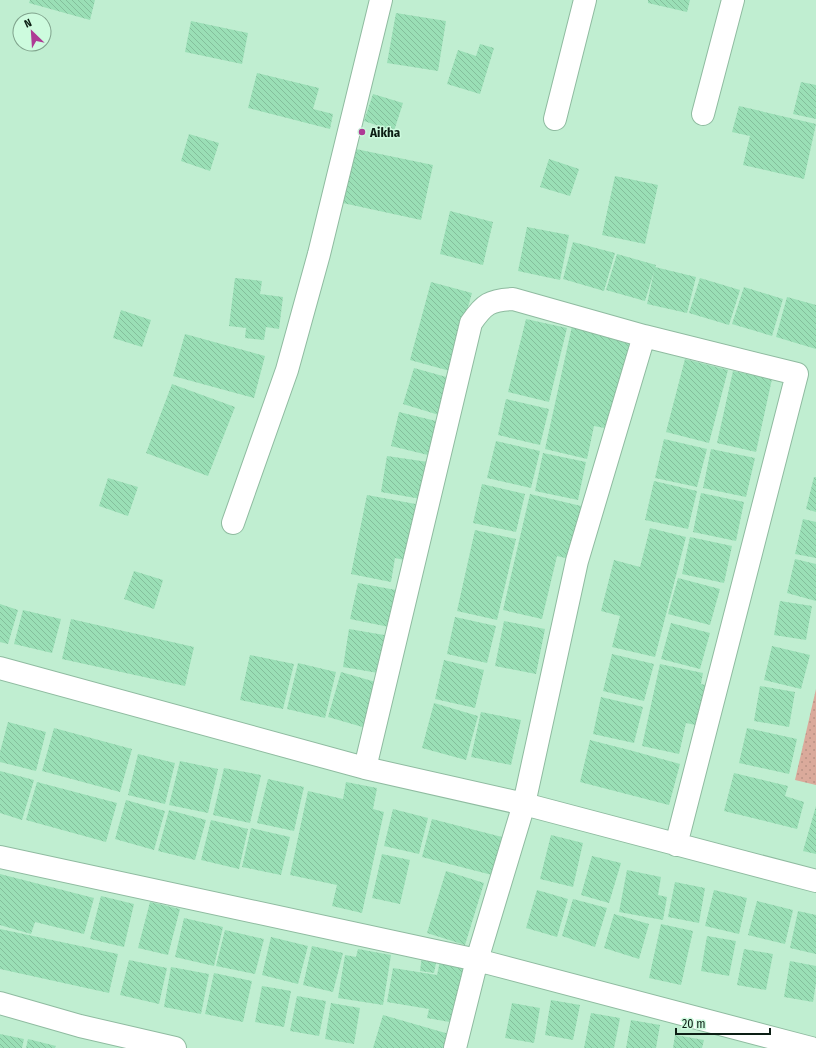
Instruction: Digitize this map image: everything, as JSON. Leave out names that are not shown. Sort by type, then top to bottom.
[{"type":"street","points":[[233,523],[287,370],[319,254],[382,0]]},
{"type":"street","points":[[555,119],[585,0]]},
{"type":"street","points":[[703,114],[733,0]]},
{"type":"street","points":[[365,768],[471,323],[481,308],[495,300],[513,299],[644,336],[797,374],[676,846]]},
{"type":"street","points":[[455,1048],[477,960],[524,804],[577,561],[644,336]]},
{"type":"street","points":[[0,668],[365,768],[524,804],[676,846],[816,881]]},
{"type":"street","points":[[0,857],[477,960],[812,1048]]},
{"type":"street","points":[[0,1003],[80,1026],[175,1048]]},
{"type":"shaded area","points":[[816,689],[816,785],[795,780]]},
{"type":"building","points":[[30,0],[95,0],[90,20],[29,3]]},
{"type":"building","points":[[648,0],[690,0],[687,12],[648,3]]},
{"type":"building","points":[[396,13],[446,21],[438,71],[387,63]]},
{"type":"building","points":[[191,21],[248,33],[242,64],[185,52]]},
{"type":"building","points":[[480,44],[494,48],[480,94],[447,84],[458,50],[476,56]]},
{"type":"building","points":[[257,73],[319,88],[313,109],[333,114],[330,129],[248,108]]},
{"type":"building","points":[[801,82],[816,85],[816,119],[793,114]]},
{"type":"building","points":[[373,94],[403,103],[394,131],[364,121]]},
{"type":"building","points":[[739,106],[816,124],[804,179],[743,165],[750,136],[732,132]]},
{"type":"building","points":[[189,134],[219,143],[210,171],[181,161]]},
{"type":"building","points":[[351,148],[433,165],[421,220],[338,202]]},
{"type":"building","points":[[549,159],[579,169],[570,196],[540,187]]},
{"type":"building","points":[[615,176],[658,185],[645,244],[602,235]]},
{"type":"building","points":[[450,211],[493,222],[483,265],[440,254]]},
{"type":"building","points":[[527,227],[569,235],[560,280],[518,271]]},
{"type":"building","points":[[573,242],[615,253],[604,291],[563,279]]},
{"type":"building","points":[[617,254],[656,265],[645,301],[606,290]]},
{"type":"building","points":[[655,267],[696,277],[687,313],[647,304]]},
{"type":"building","points":[[235,278],[262,281],[260,294],[283,297],[279,329],[266,327],[264,340],[245,338],[246,328],[229,326]]},
{"type":"building","points":[[700,278],[740,290],[729,325],[689,313]]},
{"type":"building","points":[[431,282],[472,293],[450,371],[410,360]]},
{"type":"building","points":[[744,287],[783,299],[772,336],[732,324]]},
{"type":"building","points":[[787,297],[816,305],[816,349],[776,337]]},
{"type":"building","points":[[121,310],[151,320],[142,347],[113,338]]},
{"type":"building","points":[[526,319],[567,328],[549,402],[508,392]]},
{"type":"building","points":[[572,326],[634,339],[615,430],[594,426],[587,459],[545,449]]},
{"type":"building","points":[[185,334],[265,356],[254,398],[173,376]]},
{"type":"building","points":[[685,359],[728,370],[709,443],[666,432]]},
{"type":"building","points":[[414,368],[450,378],[439,415],[403,404]]},
{"type":"building","points":[[733,371],[772,379],[756,452],[717,443]]},
{"type":"building","points":[[172,384],[235,407],[208,476],[146,453]]},
{"type":"building","points":[[506,399],[549,409],[540,445],[498,435]]},
{"type":"building","points":[[399,412],[436,421],[428,455],[391,446]]},
{"type":"building","points":[[664,439],[707,449],[697,487],[655,478]]},
{"type":"building","points":[[496,441],[540,451],[531,488],[487,478]]},
{"type":"building","points":[[711,449],[755,458],[746,497],[703,488]]},
{"type":"building","points":[[543,453],[586,462],[578,500],[535,491]]},
{"type":"building","points":[[387,456],[428,462],[421,499],[381,492]]},
{"type":"building","points":[[814,477],[816,477],[816,512],[806,509]]},
{"type":"building","points":[[108,478],[138,487],[128,516],[99,506]]},
{"type":"building","points":[[654,481],[697,491],[688,529],[645,520]]},
{"type":"building","points":[[482,484],[525,494],[516,532],[473,523]]},
{"type":"building","points":[[701,493],[744,502],[736,541],[693,532]]},
{"type":"building","points":[[530,494],[594,509],[582,562],[557,556],[542,619],[503,610]]},
{"type":"building","points":[[367,495],[421,505],[409,561],[395,558],[391,582],[351,574]]},
{"type":"building","points":[[803,519],[816,522],[816,558],[795,554]]},
{"type":"building","points":[[650,528],[686,537],[655,657],[612,647],[620,616],[601,611],[614,560],[640,567]]},
{"type":"building","points":[[475,530],[516,539],[497,620],[457,611]]},
{"type":"building","points":[[690,537],[732,546],[724,583],[682,574]]},
{"type":"building","points":[[795,559],[816,564],[816,601],[787,593]]},
{"type":"building","points":[[134,571],[163,580],[154,609],[124,599]]},
{"type":"building","points":[[678,578],[720,589],[710,625],[668,614]]},
{"type":"building","points":[[358,583],[396,590],[389,627],[350,619]]},
{"type":"building","points":[[780,601],[812,606],[806,640],[774,635]]},
{"type":"building","points":[[0,604],[18,610],[8,644],[0,642]]},
{"type":"building","points":[[23,610],[61,619],[52,653],[14,644]]},
{"type":"building","points":[[455,617],[496,626],[487,663],[447,654]]},
{"type":"building","points":[[71,619],[194,647],[185,686],[62,659]]},
{"type":"building","points":[[504,621],[545,629],[536,674],[495,666]]},
{"type":"building","points":[[671,623],[710,633],[700,669],[661,659]]},
{"type":"building","points":[[349,629],[390,636],[384,674],[343,667]]},
{"type":"building","points":[[772,646],[810,655],[801,689],[764,680]]},
{"type":"building","points":[[612,654],[654,664],[644,701],[603,691]]},
{"type":"building","points":[[250,655],[294,664],[283,709],[240,700]]},
{"type":"building","points":[[444,660],[484,670],[475,708],[435,699]]},
{"type":"building","points":[[298,663],[336,672],[325,718],[287,709]]},
{"type":"building","points":[[660,664],[703,673],[701,684],[719,688],[710,728],[686,723],[679,754],[642,746]]},
{"type":"building","points":[[341,672],[386,685],[373,730],[328,717]]},
{"type":"building","points":[[760,686],[795,692],[789,727],[754,721]]},
{"type":"building","points":[[601,697],[643,707],[634,743],[593,734]]},
{"type":"building","points":[[434,703],[478,716],[466,760],[422,748]]},
{"type":"building","points":[[481,712],[521,720],[511,765],[471,757]]},
{"type":"building","points":[[8,722],[46,732],[36,771],[0,762],[0,752]]},
{"type":"building","points":[[54,728],[132,749],[120,792],[42,771]]},
{"type":"building","points":[[747,728],[797,739],[789,774],[739,763]]},
{"type":"building","points":[[590,740],[680,764],[669,805],[580,782]]},
{"type":"building","points":[[138,754],[175,763],[165,804],[128,795]]},
{"type":"building","points":[[180,761],[218,769],[208,813],[169,805]]},
{"type":"building","points":[[224,768],[261,775],[250,823],[213,815]]},
{"type":"building","points":[[0,771],[34,780],[22,820],[0,813]]},
{"type":"building","points":[[734,773],[788,786],[785,796],[804,802],[797,829],[724,811]]},
{"type":"building","points":[[268,779],[304,787],[294,831],[257,823]]},
{"type":"building","points":[[37,782],[117,803],[106,842],[26,820]]},
{"type":"building","points":[[346,782],[377,788],[373,809],[384,812],[362,913],[332,906],[337,885],[290,875],[308,791],[343,799]]},
{"type":"building","points":[[126,800],[165,811],[154,850],[115,839]]},
{"type":"building","points":[[816,806],[816,854],[803,851]]},
{"type":"building","points":[[393,809],[428,818],[419,854],[384,846]]},
{"type":"building","points":[[169,810],[206,820],[195,860],[158,851]]},
{"type":"building","points":[[432,819],[502,837],[492,875],[422,857]]},
{"type":"building","points":[[211,820],[248,829],[239,869],[201,860]]},
{"type":"building","points":[[251,828],[290,837],[281,875],[242,867]]},
{"type":"building","points":[[551,835],[583,843],[573,887],[540,879]]},
{"type":"building","points":[[382,854],[410,860],[400,904],[372,898]]},
{"type":"building","points":[[592,856],[621,863],[609,903],[581,895]]},
{"type":"building","points":[[627,870],[661,877],[658,895],[667,897],[663,920],[619,912]]},
{"type":"building","points":[[446,871],[484,883],[465,945],[427,933]]},
{"type":"building","points":[[0,874],[94,898],[84,934],[35,922],[31,934],[0,925]]},
{"type":"building","points":[[675,882],[705,888],[699,923],[668,917]]},
{"type":"building","points":[[537,890],[568,899],[557,937],[526,928]]},
{"type":"building","points":[[714,890],[747,898],[739,934],[705,926]]},
{"type":"building","points":[[101,896],[134,904],[124,947],[90,939]]},
{"type":"building","points":[[573,899],[607,908],[595,947],[562,936]]},
{"type":"building","points":[[757,901],[793,910],[785,944],[748,935]]},
{"type":"building","points":[[150,902],[180,909],[168,955],[138,948]]},
{"type":"building","points":[[798,911],[816,915],[816,954],[790,948]]},
{"type":"building","points":[[614,914],[649,924],[639,959],[604,948]]},
{"type":"building","points":[[184,918],[223,927],[214,966],[175,957]]},
{"type":"building","points":[[661,924],[693,931],[681,985],[649,978]]},
{"type":"building","points":[[0,929],[118,954],[109,993],[0,969]]},
{"type":"building","points":[[225,930],[264,939],[255,974],[216,966]]},
{"type":"building","points":[[707,936],[736,941],[729,976],[701,971]]},
{"type":"building","points":[[271,937],[308,946],[298,984],[262,975]]},
{"type":"building","points":[[312,946],[343,953],[333,992],[303,985]]},
{"type":"building","points":[[358,949],[391,955],[383,1005],[338,998],[345,955],[356,957]]},
{"type":"building","points":[[744,949],[773,954],[766,990],[737,985]]},
{"type":"building","points":[[422,956],[437,958],[434,973],[420,971]]},
{"type":"building","points":[[129,960],[167,968],[159,1004],[120,995]]},
{"type":"building","points":[[440,961],[471,966],[461,1024],[427,1018],[429,1009],[387,1002],[393,968],[437,975]]},
{"type":"building","points":[[790,961],[816,966],[816,983],[813,1002],[784,997]]},
{"type":"building","points":[[171,967],[209,974],[201,1014],[164,1007]]},
{"type":"building","points":[[214,973],[252,981],[243,1022],[205,1014]]},
{"type":"building","points":[[262,986],[291,991],[284,1027],[255,1022]]},
{"type":"building","points":[[297,996],[326,1001],[319,1036],[290,1031]]},
{"type":"building","points":[[551,1000],[580,1005],[573,1040],[545,1035]]},
{"type":"building","points":[[331,1003],[360,1008],[354,1044],[325,1039]]},
{"type":"building","points":[[512,1003],[540,1008],[534,1043],[505,1038]]},
{"type":"building","points":[[591,1013],[620,1018],[614,1048],[584,1048]]},
{"type":"building","points":[[383,1015],[456,1036],[453,1048],[373,1048]]},
{"type":"building","points":[[631,1020],[660,1025],[656,1048],[626,1048]]},
{"type":"building","points":[[0,1034],[24,1039],[22,1048],[0,1048]]},
{"type":"building","points":[[675,1035],[704,1040],[702,1048],[673,1048]]},
{"type":"building","points":[[28,1039],[56,1046],[55,1048],[26,1048]]},
{"type":"place","name":"Aikha","points":[[362,132]]}]
